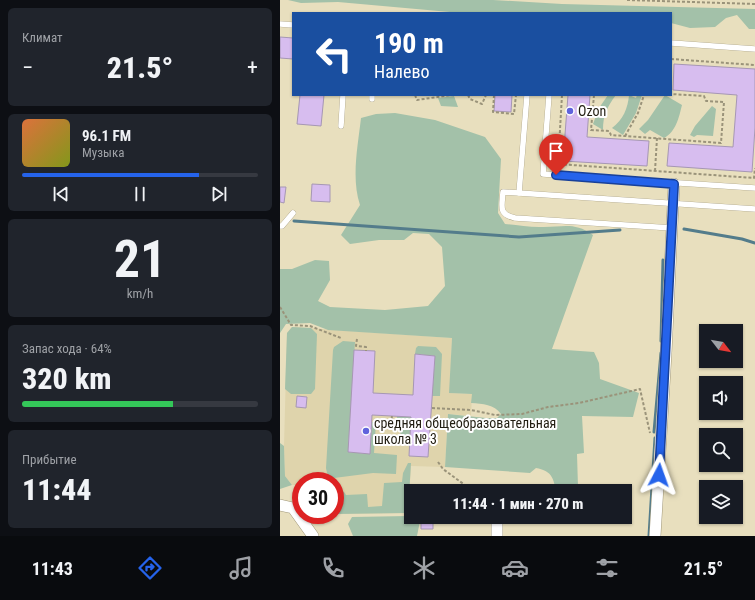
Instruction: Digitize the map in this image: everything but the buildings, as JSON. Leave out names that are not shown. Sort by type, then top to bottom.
[{"type":"street","points":[[655,536],[674,184]]},
{"type":"street","points":[[280,505],[292,505]]},
{"type":"street","points":[[307,524],[313,536]]},
{"type":"street","points":[[497,524],[497,536]]},
{"type":"lane","points":[[280,24],[292,25]]},
{"type":"lane","points":[[672,43],[755,49]]},
{"type":"lane","points":[[340,126],[343,96]]},
{"type":"lane","points":[[519,193],[526,96]]},
{"type":"lane","points":[[549,96],[543,174],[674,184],[755,188]]},
{"type":"lane","points":[[672,228],[515,218],[504,214],[502,210],[503,192],[755,209]]},
{"type":"lane","points":[[280,226],[282,226],[293,213]]},
{"type":"path","points":[[627,0],[755,4]]},
{"type":"path","points":[[672,59],[755,65]]},
{"type":"path","points":[[594,96],[591,130],[609,131],[611,135],[720,143],[724,102],[706,101],[704,96],[672,94]]},
{"type":"path","points":[[415,96],[417,100],[445,96]]},
{"type":"path","points":[[468,96],[470,99],[482,104],[486,96]]},
{"type":"path","points":[[494,96],[493,112],[514,114],[516,96]]},
{"type":"path","points":[[562,96],[558,164],[754,178],[755,168]]},
{"type":"path","points":[[625,136],[638,114],[644,96]]},
{"type":"path","points":[[654,182],[657,138]]},
{"type":"path","points":[[280,307],[291,325],[310,326],[341,338]]},
{"type":"path","points":[[357,339],[356,346],[366,347],[366,351]]},
{"type":"path","points":[[432,408],[471,410],[495,415],[522,414],[548,407],[579,404],[640,389],[650,433]]},
{"type":"path","points":[[391,424],[392,416]]},
{"type":"path","points":[[438,462],[443,469],[463,484]]},
{"type":"shaded area","name":"средняя общеобразовательная школа № 3","points":[[292,327],[452,338],[450,393],[472,394],[471,416],[448,414],[445,467],[411,466],[410,484],[404,484],[404,513],[344,514],[344,472],[292,472],[292,485],[285,476],[284,446],[287,333]]},
{"type":"green space","points":[[288,0],[493,0],[562,4],[755,9],[755,29],[749,29],[737,15],[726,18],[715,27],[690,28],[672,23],[672,12],[450,12],[338,2],[301,3]]},
{"type":"green space","points":[[454,96],[458,107],[441,106],[438,98]]},
{"type":"green space","points":[[607,96],[615,96],[606,111],[603,130],[593,124],[599,108]]},
{"type":"green space","points":[[629,96],[636,98],[637,96],[642,96],[636,113],[623,135],[612,128],[619,121],[627,105]]},
{"type":"green space","points":[[664,96],[682,105],[674,128],[664,138],[650,130],[645,134],[639,129],[648,120]]},
{"type":"green space","points":[[712,106],[716,109],[713,136],[697,135],[694,137],[690,135],[695,126]]},
{"type":"green space","points":[[395,113],[435,120],[485,137],[501,159],[498,213],[505,224],[535,227],[567,226],[579,228],[593,235],[552,349],[594,352],[599,363],[600,379],[639,393],[633,417],[582,416],[584,453],[577,454],[578,484],[554,484],[548,473],[536,468],[530,473],[445,467],[448,414],[497,418],[501,414],[492,406],[471,403],[472,394],[449,393],[452,338],[328,330],[310,323],[286,324],[280,333],[280,269],[292,269],[315,260],[329,261],[330,280],[318,301],[330,307],[385,310],[428,306],[445,286],[442,247],[429,234],[413,233],[404,240],[379,240],[350,244],[341,235],[360,205],[357,195],[356,173],[361,118],[376,114]]},
{"type":"green space","points":[[292,327],[311,328],[317,334],[315,389],[311,394],[291,394],[285,389],[287,333]]},
{"type":"green space","points":[[343,341],[355,342],[348,452],[370,454],[372,422],[376,422],[374,453],[397,455],[396,474],[373,473],[344,477],[344,472],[327,472],[334,347]]},
{"type":"green space","points":[[418,346],[436,347],[442,354],[440,396],[432,396],[435,356],[415,354]]},
{"type":"green space","points":[[397,416],[411,417],[409,445],[404,444],[397,423]]},
{"type":"green space","points":[[280,443],[284,446],[285,476],[292,485],[280,489]]},
{"type":"green space","points":[[408,463],[411,463],[410,484],[404,484],[404,513],[344,514],[344,492],[346,495],[367,494],[368,507],[382,506],[384,483],[402,482],[403,473]]},
{"type":"green space","points":[[404,516],[404,524],[419,524],[417,536],[353,536],[348,524],[352,517]]},
{"type":"waterway","points":[[294,221],[519,237],[620,230]]},
{"type":"waterway","points":[[684,229],[742,239],[755,243]]},
{"type":"waterway","points":[[661,341],[663,260]]},
{"type":"waterway","points":[[654,432],[661,353]]},
{"type":"waterway","points":[[649,536],[655,438]]},
{"type":"place","name":"Ozon","points":[[570,111]]},
{"type":"place","name":"средняя общеобразовательная школа № 3","points":[[366,431]]},
{"type":"route","points":[[556,175],[674,184],[659,475]]}]
